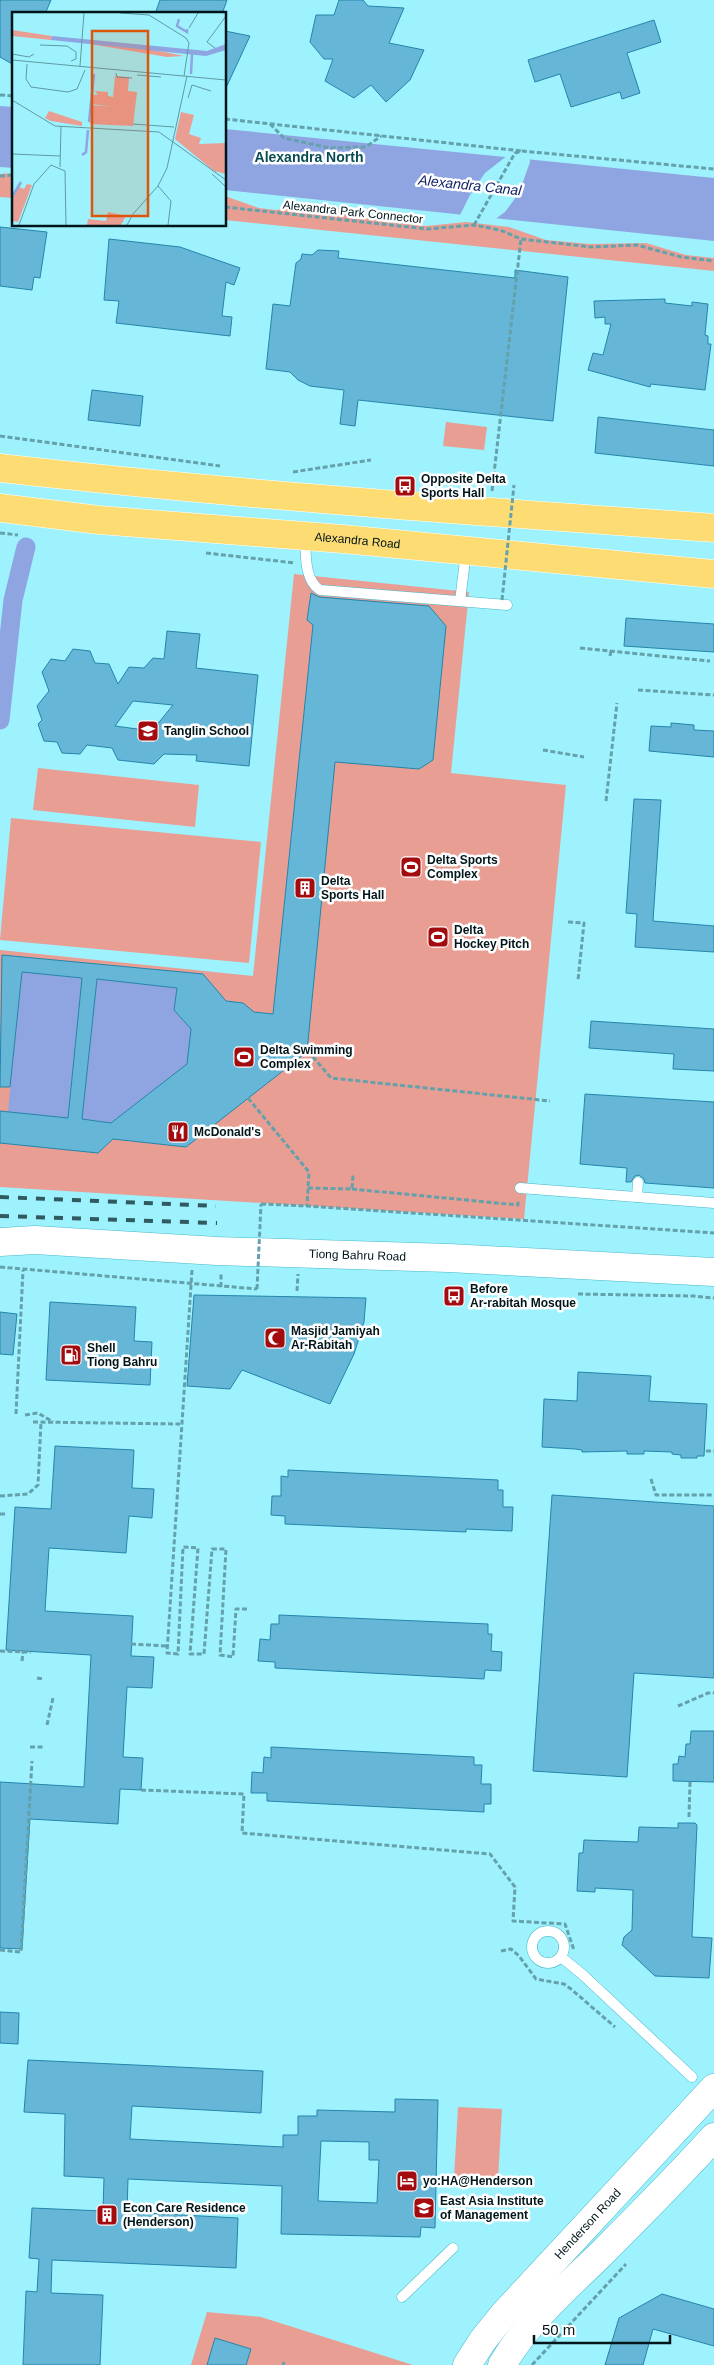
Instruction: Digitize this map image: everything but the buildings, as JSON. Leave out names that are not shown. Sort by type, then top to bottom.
[{"type":"main road","points":[[0,469],[14,480],[16,486],[10,500],[0,506]]},
{"type":"main road","points":[[0,469],[361,502],[714,528]]},
{"type":"main road","name":"Alexandra Road","points":[[0,506],[99,520],[304,536],[714,574]]},
{"type":"main road","name":"Tiong Bahru Road","points":[[0,1242],[35,1240],[193,1250],[449,1258],[714,1272]]},
{"type":"main road","name":"Henderson Road","points":[[468,2365],[483,2340],[504,2314],[703,2082]]},
{"type":"main road","points":[[502,2365],[514,2344],[533,2320],[632,2223],[714,2137]]},
{"type":"lane","points":[[304,536],[309,578],[313,585],[320,590],[460,601],[505,602]]},
{"type":"lane","points":[[460,601],[466,551]]},
{"type":"lane","points":[[637,1197],[638,1182]]},
{"type":"lane","points":[[520,1188],[714,1203]]},
{"type":"lane","points":[[561,1957],[703,2082]]},
{"type":"lane","points":[[402,2297],[454,2248]]},
{"type":"path","points":[[226,119],[522,151],[714,169]]},
{"type":"path","points":[[270,124],[284,138],[330,148],[366,147],[382,136]]},
{"type":"path","points":[[474,224],[515,153],[522,151]]},
{"type":"path","name":"Alexandra Park Connector","points":[[226,207],[427,229],[474,224],[500,230],[521,239],[590,247],[637,245],[681,257],[714,261]]},
{"type":"path","points":[[492,493],[521,239]]},
{"type":"path","points":[[0,436],[228,467]]},
{"type":"path","points":[[284,474],[371,460]]},
{"type":"path","points":[[505,602],[514,484]]},
{"type":"path","points":[[580,648],[710,660]]},
{"type":"path","points":[[610,656],[611,651]]},
{"type":"path","points":[[638,690],[714,694]]},
{"type":"path","points":[[606,801],[617,703]]},
{"type":"path","points":[[543,750],[584,757]]},
{"type":"path","points":[[568,922],[584,923],[578,980]]},
{"type":"path","points":[[308,1051],[331,1078],[550,1101]]},
{"type":"path","points":[[248,1098],[308,1172],[307,1206]]},
{"type":"path","points":[[352,1189],[354,1174]]},
{"type":"path","points":[[308,1188],[352,1189],[518,1205],[520,1188]]},
{"type":"path","points":[[0,1267],[191,1285],[258,1289],[261,1204],[714,1233]]},
{"type":"path","points":[[193,1250],[180,1424],[167,1652],[178,1654],[183,1548],[198,1548],[190,1654],[204,1654],[212,1549],[226,1549],[220,1655],[232,1657],[236,1609],[249,1609]]},
{"type":"path","points":[[16,1414],[23,1270]]},
{"type":"path","points":[[578,1294],[714,1298]]},
{"type":"path","points":[[25,1415],[38,1413],[54,1422]]},
{"type":"path","points":[[34,1422],[180,1424]]},
{"type":"path","points":[[0,1496],[28,1494],[38,1485],[41,1422]]},
{"type":"path","points":[[706,1451],[714,1451]]},
{"type":"path","points":[[651,1479],[656,1495],[714,1495]]},
{"type":"path","points":[[131,1644],[167,1646]]},
{"type":"path","points":[[0,1651],[31,1652]]},
{"type":"path","points":[[22,1661],[23,1652]]},
{"type":"path","points":[[37,1678],[44,1679]]},
{"type":"path","points":[[678,1706],[708,1693],[714,1693]]},
{"type":"path","points":[[47,1725],[53,1698]]},
{"type":"path","points":[[30,1747],[45,1747]]},
{"type":"path","points":[[0,1950],[21,1952],[32,1761]]},
{"type":"path","points":[[689,1816],[690,1782]]},
{"type":"path","points":[[141,1790],[244,1794],[242,1833],[490,1854],[515,1888],[513,1921],[550,1924]]},
{"type":"path","points":[[501,1951],[511,1949],[519,1956],[536,1979],[564,1984],[617,2028]]},
{"type":"shaded area","points":[[12,173],[12,198],[0,197],[0,174]]},
{"type":"shaded area","points":[[226,196],[259,208],[275,210],[317,206],[344,209],[386,222],[426,226],[466,222],[509,227],[546,240],[590,244],[646,243],[686,255],[714,258],[714,271],[226,220]]},
{"type":"shaded area","points":[[446,422],[487,427],[484,450],[443,446]]},
{"type":"shaded area","name":"Delta Sports Complex","points":[[294,574],[469,592],[451,773],[566,785],[524,1219],[0,1187],[0,950],[253,976]]},
{"type":"shaded area","points":[[38,768],[199,785],[195,827],[33,810]]},
{"type":"shaded area","points":[[11,818],[261,842],[249,963],[0,940]]},
{"type":"shaded area","points":[[458,2107],[502,2109],[498,2180],[454,2178]]},
{"type":"shaded area","points":[[207,2312],[261,2317],[413,2365],[191,2365]]},
{"type":"water","points":[[0,106],[12,107],[12,168],[0,167]]},
{"type":"water","name":"Alexandra Canal","points":[[226,129],[714,178],[714,241],[226,190]]},
{"type":"water","points":[[22,972],[82,978],[68,1118],[8,1112]]},
{"type":"water","points":[[97,979],[177,988],[174,1010],[191,1029],[187,1064],[111,1123],[82,1119]]},
{"type":"pier","points":[[508,155],[529,157],[530,162],[519,193],[505,212],[494,220],[459,217],[470,195],[485,173]]},
{"type":"waterway","points":[[0,720],[13,600],[26,547]]},
{"type":"railway","points":[[0,1197],[216,1206]]},
{"type":"railway","points":[[0,1216],[217,1223]]},
{"type":"place","name":"Opposite Delta Sports Hall","points":[[405,486]]},
{"type":"place","name":"Tanglin School","points":[[148,731]]},
{"type":"place","name":"Delta Sports Complex","points":[[411,867]]},
{"type":"place","name":"Delta Sports Hall","points":[[305,888]]},
{"type":"place","name":"Delta Hockey Pitch","points":[[438,937]]},
{"type":"place","name":"Delta Swimming Complex","points":[[244,1057]]},
{"type":"place","name":"McDonald's","points":[[178,1132]]},
{"type":"place","name":"Before Ar-rabitah Mosque","points":[[454,1296]]},
{"type":"place","name":"Masjid Jamiyah Ar-Rabitah","points":[[275,1338]]},
{"type":"place","name":"Shell Tiong Bahru","points":[[71,1355]]},
{"type":"place","name":"yo:HA@Henderson","points":[[407,2181]]},
{"type":"place","name":"East Asia Institute of Management","points":[[424,2208]]},
{"type":"place","name":"Econ Care Residence (Henderson)","points":[[107,2215]]},
{"type":"district","name":"Alexandra North","points":[[309,157]]}]
